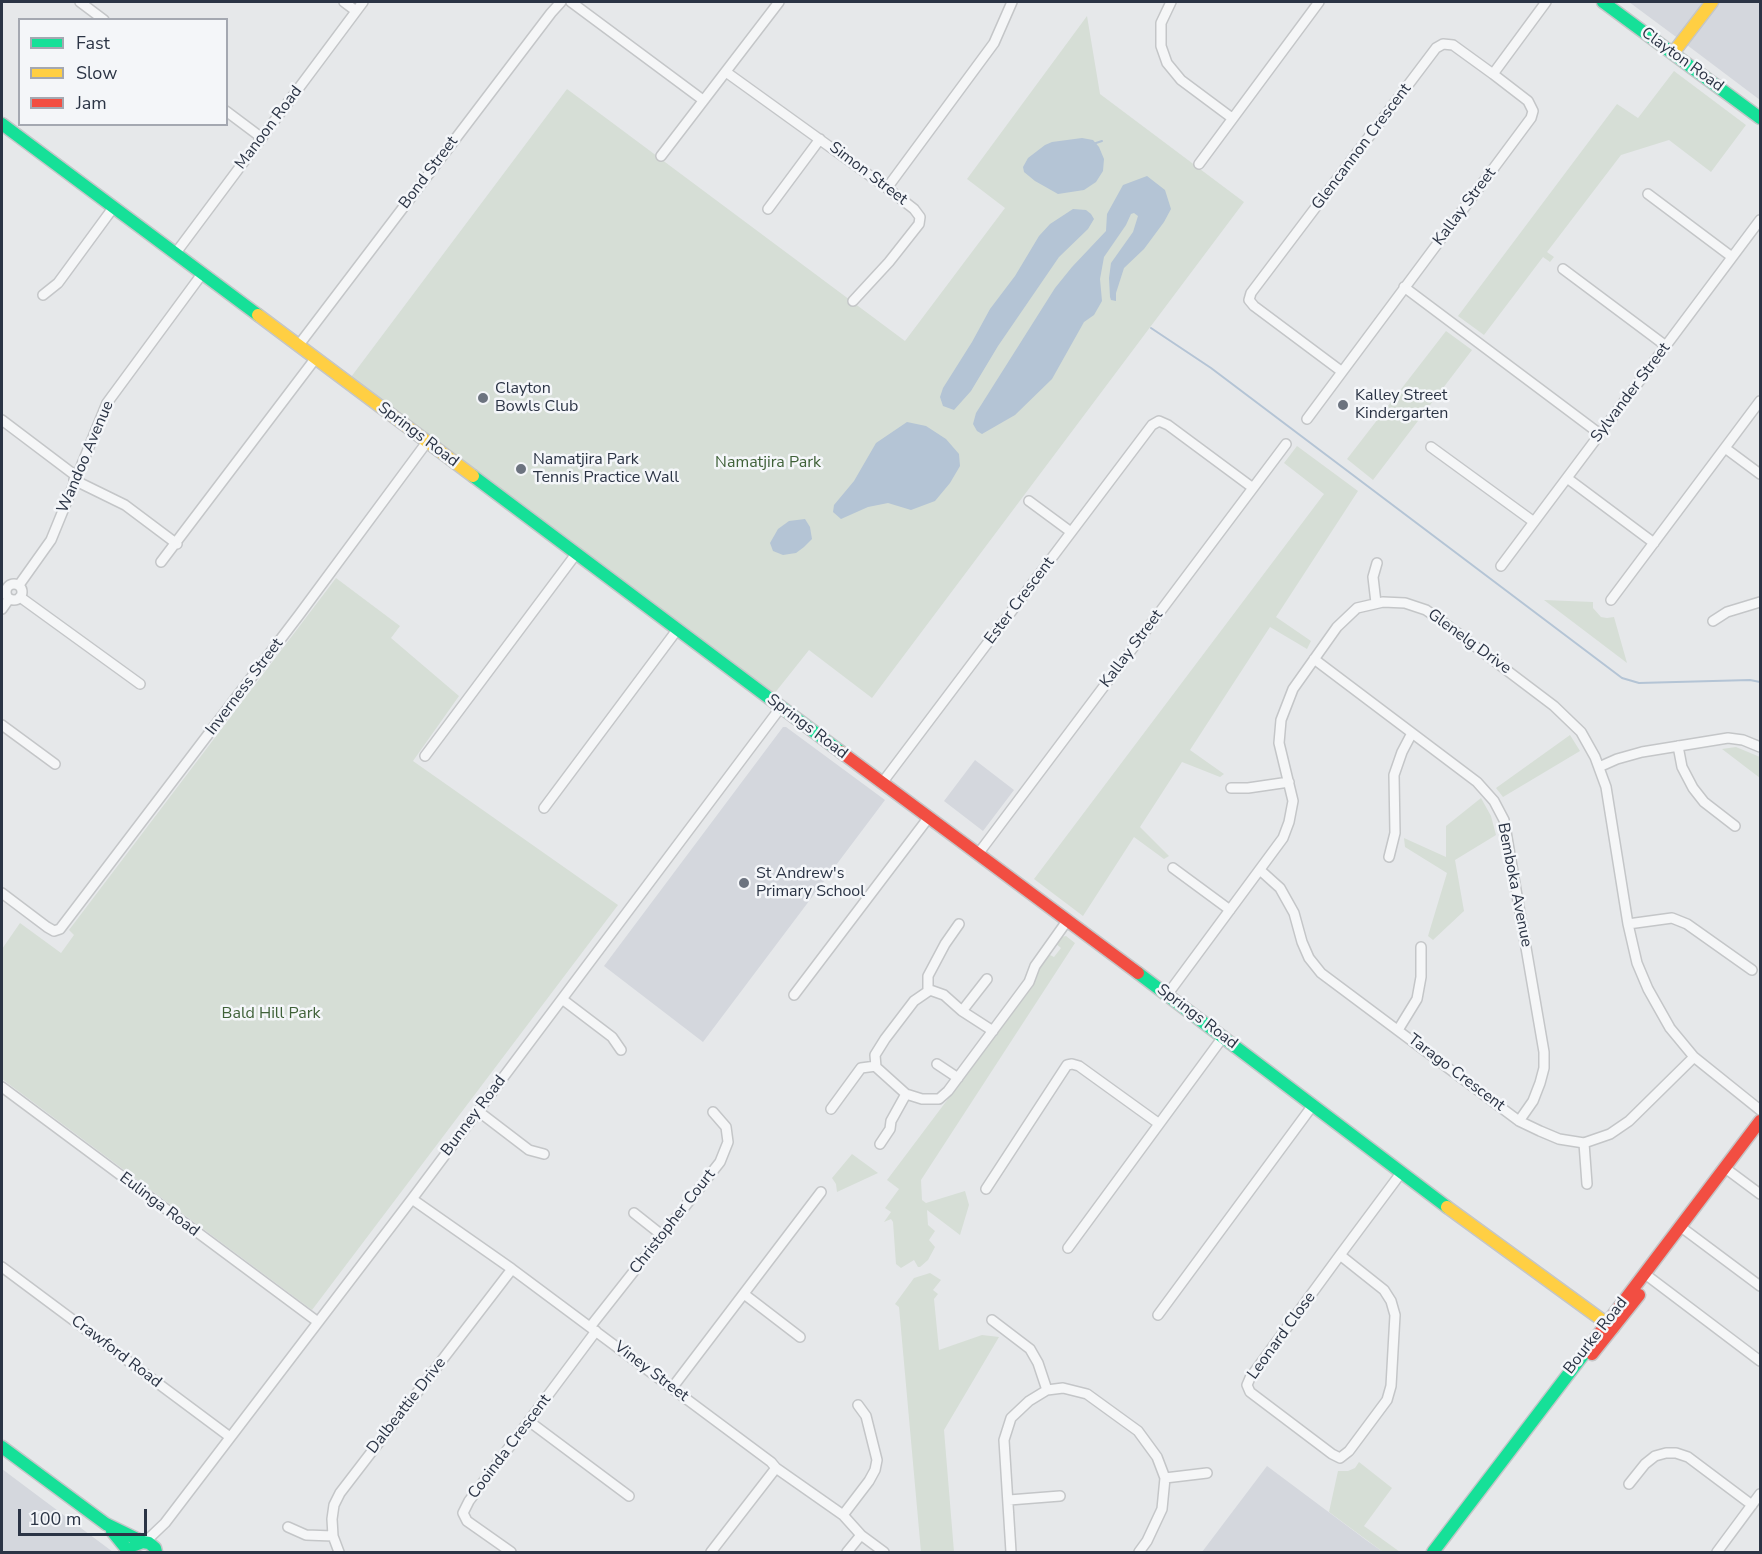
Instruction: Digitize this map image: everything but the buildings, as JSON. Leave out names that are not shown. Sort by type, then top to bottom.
[{"type":"main road","name":"Clayton Road","points":[[1603,2],[1761,118]]},
{"type":"main road","points":[[1673,53],[1712,2]]},
{"type":"main road","name":"Springs Road","points":[[2,124],[1167,995],[1401,1173],[1609,1326]]},
{"type":"main road","name":"Bourke Road","points":[[1433,1552],[1648,1277],[1761,1121]]},
{"type":"main road","name":"Bourke Road","points":[[1727,1170],[1761,1129]]},
{"type":"main road","name":"Bourke Road","points":[[1442,1552],[1588,1358],[1609,1326]]},
{"type":"main road","points":[[2,1447],[106,1524],[150,1546]]},
{"type":"main road","points":[[106,1524],[130,1552],[136,1545],[150,1546]]},
{"type":"street","points":[[80,2],[101,18]]},
{"type":"street","points":[[344,2],[356,11]]},
{"type":"street","name":"Manoon Road","points":[[175,254],[363,2]]},
{"type":"street","name":"Bond Street","points":[[298,346],[550,13],[561,2]]},
{"type":"street","points":[[571,2],[703,100]]},
{"type":"street","points":[[661,156],[779,2]]},
{"type":"street","points":[[886,188],[994,43],[1012,2]]},
{"type":"street","points":[[1171,2],[1161,23],[1161,46],[1167,63],[1181,80],[1232,118]]},
{"type":"street","points":[[1199,164],[1319,2]]},
{"type":"street","points":[[1493,75],[1546,2]]},
{"type":"street","name":"Glencannon Crescent","points":[[1341,371],[1245,300],[1436,48],[1443,44],[1453,45],[1493,75]]},
{"type":"street","name":"Simon Street","points":[[726,72],[886,188],[914,209],[920,217],[919,224],[889,262],[853,301]]},
{"type":"street","name":"Kallay Street","points":[[1306,418],[1531,118],[1533,111],[1528,102],[1493,75]]},
{"type":"street","points":[[228,112],[262,138]]},
{"type":"street","points":[[768,209],[820,139]]},
{"type":"street","points":[[1648,194],[1732,257]]},
{"type":"street","points":[[43,295],[58,283],[113,208]]},
{"type":"street","name":"Sylvander Street","points":[[1501,566],[1761,220]]},
{"type":"street","points":[[1563,269],[1666,346]]},
{"type":"street","name":"Wandoo Avenue","points":[[19,585],[51,540],[107,403],[202,274]]},
{"type":"street","points":[[1404,287],[1600,434]]},
{"type":"street","points":[[161,562],[177,544],[315,359]]},
{"type":"street","points":[[1611,600],[1761,401]]},
{"type":"street","name":"Ester Crescent","points":[[882,783],[1158,417],[1253,488]]},
{"type":"street","points":[[2,420],[75,478],[125,505],[177,544]]},
{"type":"street","name":"Inverness Street","points":[[2,893],[54,931],[60,929],[299,615],[427,442]]},
{"type":"street","name":"Kallay Street","points":[[978,854],[1286,444]]},
{"type":"street","points":[[1431,447],[1534,522]]},
{"type":"street","points":[[1725,448],[1761,474]]},
{"type":"street","points":[[1567,478],[1654,543]]},
{"type":"street","points":[[1029,501],[1071,532]]},
{"type":"street","points":[[424,756],[576,554]]},
{"type":"street","points":[[1376,603],[1373,578],[1377,563]]},
{"type":"street","points":[[9,599],[4,585],[19,585],[20,597]]},
{"type":"street","points":[[9,599],[20,597]]},
{"type":"street","points":[[20,597],[140,684]]},
{"type":"street","points":[[2,609],[9,599]]},
{"type":"street","name":"Glenelg Drive","points":[[1167,995],[1260,870],[1282,838],[1289,822],[1293,801],[1279,743],[1281,720],[1293,689],[1337,627],[1357,608],[1376,603],[1398,602],[1426,610],[1439,619],[1566,716],[1581,732],[1599,767],[1608,796],[1628,924],[1635,956],[1648,989],[1670,1028],[1694,1057],[1761,1110]]},
{"type":"street","points":[[1713,621],[1727,612],[1761,602]]},
{"type":"street","points":[[544,808],[677,630]]},
{"type":"street","name":"Bemboka Avenue","points":[[1314,659],[1477,782],[1494,801],[1504,820],[1544,1052],[1544,1068],[1533,1101],[1519,1121]]},
{"type":"street","name":"Bunney Road","points":[[150,1546],[165,1523],[412,1199],[781,707]]},
{"type":"street","points":[[2,725],[55,764]]},
{"type":"street","points":[[1389,857],[1395,833],[1394,775],[1412,733]]},
{"type":"street","points":[[1599,767],[1634,754],[1728,738],[1743,740],[1761,747]]},
{"type":"street","points":[[1678,746],[1682,767],[1693,788],[1704,802],[1735,826]]},
{"type":"street","points":[[1231,788],[1289,782]]},
{"type":"street","points":[[794,995],[928,817]]},
{"type":"street","points":[[1173,868],[1230,910]]},
{"type":"street","name":"Tarago Crescent","points":[[1260,870],[1280,888],[1294,913],[1309,958],[1321,973],[1519,1121],[1559,1139],[1584,1143]]},
{"type":"street","points":[[1628,924],[1672,918],[1687,924],[1752,970]]},
{"type":"street","points":[[993,1031],[962,1011],[944,995],[930,990],[914,1001],[881,1045],[875,1055],[876,1066],[906,1094],[922,1099],[939,1099],[958,1078],[993,1031],[1029,982],[1035,966],[1067,921]]},
{"type":"street","points":[[928,992],[928,976],[945,944],[960,924]]},
{"type":"street","points":[[1398,1030],[1417,999],[1421,977],[1421,947]]},
{"type":"street","points":[[962,1011],[987,979]]},
{"type":"street","points":[[562,999],[612,1037],[621,1050]]},
{"type":"street","points":[[1068,1248],[1223,1037]]},
{"type":"street","points":[[1587,1184],[1584,1143],[1610,1134],[1629,1121],[1694,1057]]},
{"type":"street","points":[[937,1064],[958,1078]]},
{"type":"street","points":[[986,1189],[1066,1065],[1079,1066],[1158,1123]]},
{"type":"street","points":[[831,1109],[861,1068],[876,1066]]},
{"type":"street","name":"Eulinga Road","points":[[2,1087],[318,1322]]},
{"type":"street","points":[[880,1144],[890,1130],[891,1121],[906,1094]]},
{"type":"street","points":[[1158,1315],[1313,1105]]},
{"type":"street","points":[[478,1111],[530,1150],[544,1154]]},
{"type":"street","name":"Christopher Court","points":[[593,1329],[720,1162],[728,1142],[726,1127],[713,1112]]},
{"type":"street","points":[[1727,1170],[1761,1194]]},
{"type":"street","name":"Leonard Close","points":[[1340,1256],[1384,1290],[1391,1301],[1395,1315],[1392,1386],[1387,1400],[1349,1451],[1340,1458],[1250,1392],[1247,1385],[1250,1378],[1401,1173]]},
{"type":"street","points":[[672,1388],[821,1192]]},
{"type":"street","name":"Viney Street","points":[[412,1199],[512,1269],[776,1468],[843,1515],[861,1535],[884,1552]]},
{"type":"street","points":[[634,1213],[663,1236]]},
{"type":"street","points":[[1683,1228],[1761,1286]]},
{"type":"street","name":"Crawford Road","points":[[2,1267],[230,1437]]},
{"type":"street","name":"Dalbeattie Drive","points":[[339,1552],[333,1536],[333,1512],[340,1493],[512,1269]]},
{"type":"street","points":[[1648,1277],[1761,1360]]},
{"type":"street","points":[[744,1294],[800,1337]]},
{"type":"street","points":[[992,1320],[1030,1349],[1038,1363],[1047,1390]]},
{"type":"street","name":"Cooinda Crescent","points":[[511,1552],[467,1521],[463,1513],[469,1501],[530,1422],[593,1329]]},
{"type":"street","points":[[1011,1552],[1004,1440],[1011,1418],[1029,1401],[1047,1390],[1063,1388],[1087,1394],[1138,1431],[1157,1457],[1165,1478],[1162,1509],[1147,1541],[1139,1552]]},
{"type":"street","points":[[843,1515],[869,1480],[875,1470],[877,1460],[866,1416],[858,1405]]},
{"type":"street","points":[[530,1422],[629,1496]]},
{"type":"street","points":[[1629,1484],[1645,1464],[1655,1456],[1676,1453],[1688,1457],[1752,1505]]},
{"type":"street","points":[[711,1552],[776,1468]]},
{"type":"street","points":[[1165,1478],[1207,1473]]},
{"type":"street","points":[[1718,1552],[1761,1494]]},
{"type":"street","points":[[1009,1500],[1060,1496]]},
{"type":"street","points":[[288,1527],[306,1535],[333,1536]]},
{"type":"street","points":[[848,1552],[861,1535]]},
{"type":"shaded area","points":[[1629,2],[1760,2],[1760,100],[1691,48]]},
{"type":"shaded area","name":"St Andrew's Primary School","points":[[783,727],[885,800],[703,1042],[604,966]]},
{"type":"shaded area","points":[[975,760],[1014,790],[983,831],[944,801]]},
{"type":"shaded area","points":[[1267,1466],[1366,1540],[1383,1552],[1202,1552]]},
{"type":"shaded area","points":[[2,1469],[113,1552],[2,1552]]},
{"type":"green space","name":"Namatjira Park","points":[[1087,16],[1100,94],[1244,202],[872,698],[809,650],[774,694],[351,377],[567,89],[905,341],[1005,208],[967,179]]},
{"type":"green space","points":[[1674,71],[1746,125],[1711,172],[1669,140],[1621,155],[1547,252],[1554,257],[1550,262],[1543,257],[1484,335],[1458,316],[1617,104],[1638,118]]},
{"type":"green space","points":[[1446,331],[1472,350],[1373,480],[1347,459]]},
{"type":"green space","points":[[1297,446],[1358,491],[1276,617],[1311,641],[1307,649],[1270,627],[1190,750],[1224,774],[1220,777],[1182,762],[1140,827],[1169,856],[1164,859],[1134,837],[1083,916],[1034,879],[1324,494],[1284,463]]},
{"type":"green space","name":"Bald Hill Park","points":[[336,578],[400,626],[391,638],[459,696],[413,761],[618,905],[312,1310],[2,1079],[2,949],[20,923],[61,953],[74,935],[69,930]]},
{"type":"green space","points":[[1544,600],[1593,602],[1593,608],[1601,617],[1614,617],[1627,663]]},
{"type":"green space","points":[[1570,735],[1580,751],[1503,797],[1496,788]]},
{"type":"green space","points":[[1736,747],[1760,757],[1760,778],[1722,749]]},
{"type":"green space","points":[[1481,798],[1491,816],[1496,835],[1455,860],[1464,911],[1433,940],[1428,936],[1447,873],[1405,847],[1404,838],[1446,857],[1446,826]]},
{"type":"green space","points":[[1066,936],[1075,943],[921,1180],[922,1200],[926,1203],[965,1191],[969,1205],[960,1235],[927,1210],[928,1225],[935,1231],[929,1240],[935,1247],[928,1260],[920,1267],[914,1260],[901,1268],[896,1264],[893,1222],[891,1219],[884,1222],[891,1212],[885,1208],[899,1189],[887,1180],[1033,986],[1037,972],[1048,954],[1054,957],[1061,948],[1055,943],[1061,937]]},
{"type":"green space","points":[[852,1154],[878,1173],[837,1192],[832,1178]]},
{"type":"green space","points":[[930,1273],[941,1280],[933,1290],[938,1294],[934,1299],[939,1350],[982,1335],[999,1337],[944,1430],[954,1552],[921,1552],[899,1307],[895,1304],[914,1278]]},
{"type":"green space","points":[[1359,1462],[1392,1488],[1364,1526],[1400,1552],[1383,1552],[1329,1512],[1338,1471],[1355,1468]]},
{"type":"water","points":[[1082,138],[1093,140],[1104,159],[1103,171],[1096,182],[1084,190],[1058,194],[1024,172],[1023,167],[1028,158],[1045,145]]},
{"type":"water","points":[[1147,176],[1165,190],[1171,209],[1144,249],[1124,268],[1116,293],[1116,301],[1111,300],[1110,297],[1111,263],[1133,232],[1138,216],[1134,213],[1131,214],[1104,257],[1100,279],[1102,301],[1094,315],[1084,322],[1052,379],[1015,415],[982,434],[977,431],[973,424],[976,413],[1055,288],[1106,231],[1107,214],[1123,185]]},
{"type":"water","points":[[1073,209],[1086,210],[1091,214],[1094,219],[1088,229],[1059,257],[998,346],[971,391],[954,410],[943,406],[940,397],[943,388],[990,309],[1015,276],[1039,236],[1050,224]]},
{"type":"water","points":[[907,422],[926,426],[946,439],[959,454],[960,466],[950,483],[935,501],[911,510],[888,503],[868,507],[841,519],[833,512],[834,505],[854,481],[876,443]]},
{"type":"water","points":[[805,519],[810,527],[812,539],[804,547],[796,553],[783,555],[773,551],[770,543],[778,529],[789,521]]},
{"type":"waterway","points":[[1093,144],[1102,141]]},
{"type":"waterway","points":[[1151,328],[1211,368],[1622,678],[1639,683],[1750,680],[1760,682]]},
{"type":"traffic: fast","points":[[1603,2],[1760,118]]},
{"type":"traffic: fast","points":[[2,124],[258,315]]},
{"type":"traffic: fast","points":[[473,476],[841,752]]},
{"type":"traffic: fast","points":[[1138,973],[1447,1207]]},
{"type":"traffic: fast","points":[[1433,1552],[1586,1351]]},
{"type":"traffic: fast","points":[[2,1447],[106,1524],[143,1542]]},
{"type":"traffic: fast","points":[[112,1531],[129,1552]]},
{"type":"traffic: fast","points":[[135,1545],[143,1542],[149,1543],[156,1552]]},
{"type":"traffic: slow","points":[[1673,53],[1712,2]]},
{"type":"traffic: slow","points":[[258,315],[473,476]]},
{"type":"traffic: slow","points":[[1447,1207],[1613,1328]]},
{"type":"traffic: jam","points":[[841,752],[1138,973]]},
{"type":"traffic: jam","points":[[1586,1351],[1760,1121]]},
{"type":"traffic: jam","points":[[1592,1354],[1639,1295]]},
{"type":"place","name":"Clayton Bowls Club","points":[[483,398]]},
{"type":"place","name":"Kalley Street Kindergarten","points":[[1343,405]]},
{"type":"place","name":"Namatjira Park Tennis Practice Wall","points":[[521,469]]},
{"type":"place","name":"St Andrew's Primary School","points":[[744,883]]}]
